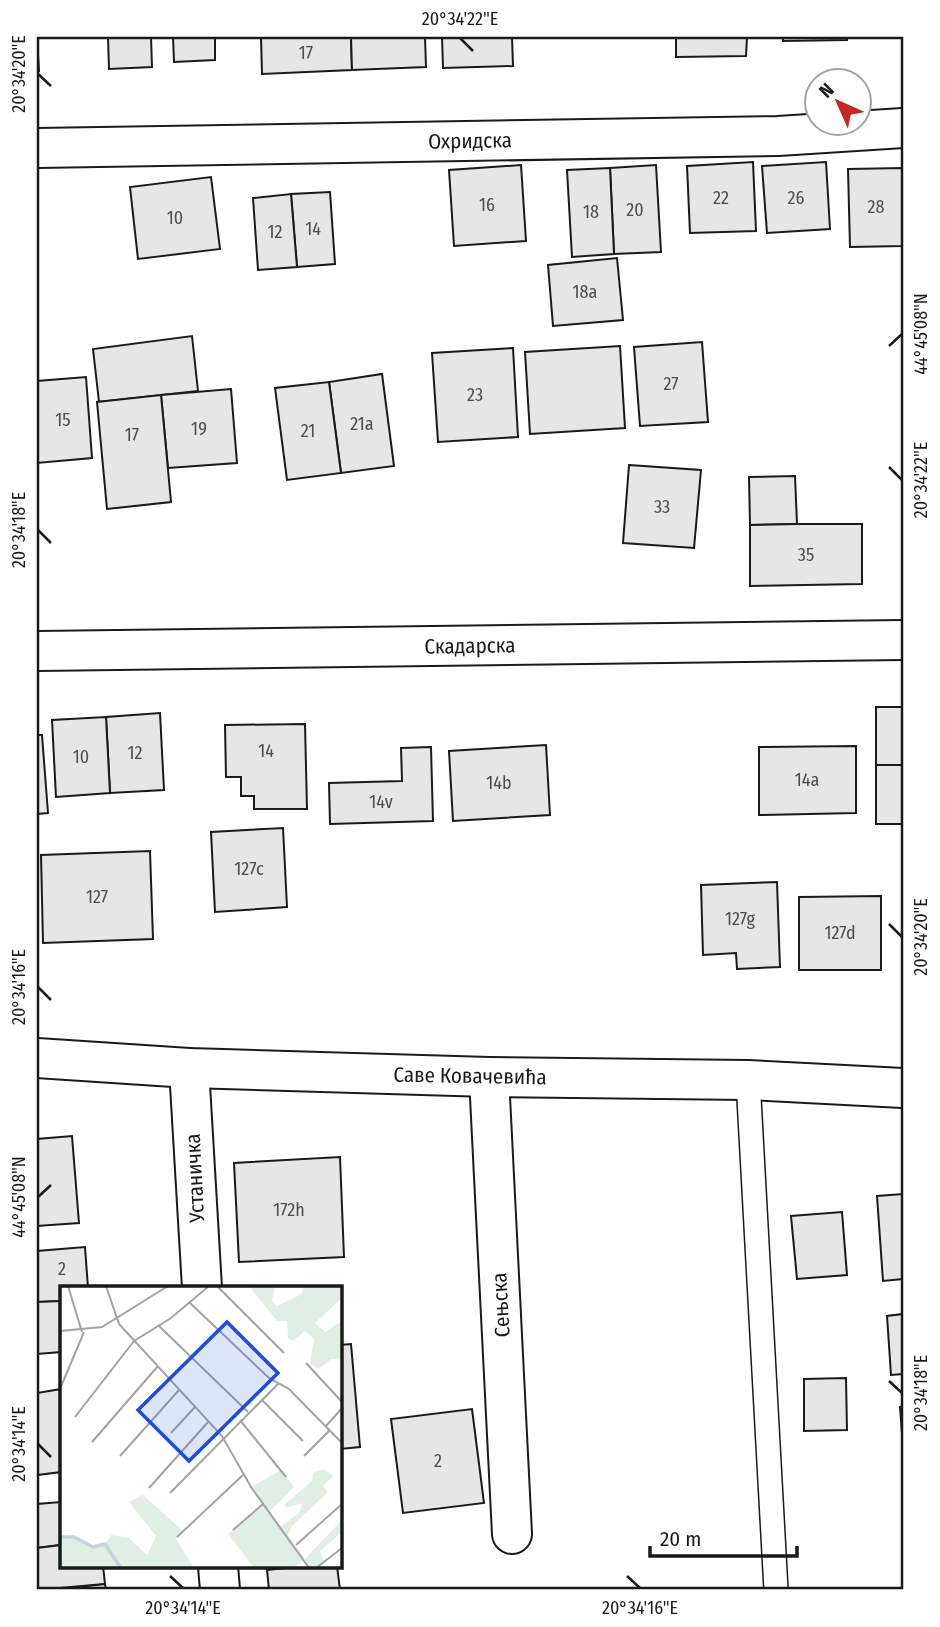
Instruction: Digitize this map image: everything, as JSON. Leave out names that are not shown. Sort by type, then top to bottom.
[{"type":"street","name":"Охридска","points":[[37,148],[764,136],[903,128]]},
{"type":"street","name":"Скадарска","points":[[37,651],[903,640]]},
{"type":"street","name":"Саве Ковачевића","points":[[37,1058],[189,1068],[489,1077],[748,1080],[903,1088]]},
{"type":"street","name":"Устаничка","points":[[189,1068],[202,1286]]},
{"type":"street","name":"Сењска","points":[[489,1077],[512,1534]]},
{"type":"street","points":[[218,1568],[220,1590]]},
{"type":"lane","points":[[748,1080],[776,1590]]},
{"type":"building","points":[[37,37],[39,71],[37,71]]},
{"type":"building","points":[[108,37],[151,37],[152,67],[109,69]]},
{"type":"building","points":[[173,37],[215,37],[215,60],[174,62]]},
{"type":"building","points":[[261,37],[351,37],[352,70],[262,74]]},
{"type":"building","points":[[351,37],[425,37],[426,67],[352,70]]},
{"type":"building","points":[[442,37],[512,37],[513,66],[443,68]]},
{"type":"building","points":[[676,37],[747,37],[746,56],[676,57]]},
{"type":"building","points":[[783,37],[847,37],[847,40],[783,41]]},
{"type":"building","points":[[753,162],[756,231],[690,233],[687,166]]},
{"type":"building","points":[[826,162],[830,229],[767,233],[762,166]]},
{"type":"building","points":[[521,165],[526,241],[454,246],[449,170]]},
{"type":"building","points":[[656,165],[661,252],[614,254],[610,168]]},
{"type":"building","points":[[610,168],[614,254],[572,257],[567,170]]},
{"type":"building","points":[[903,168],[903,246],[850,247],[848,169]]},
{"type":"building","points":[[211,177],[220,249],[138,259],[130,187]]},
{"type":"building","points":[[330,192],[335,264],[297,267],[291,194]]},
{"type":"building","points":[[291,194],[297,267],[258,270],[253,198]]},
{"type":"building","points":[[617,258],[623,320],[553,326],[548,265]]},
{"type":"building","points":[[192,336],[198,391],[99,402],[93,349]]},
{"type":"building","points":[[702,342],[708,422],[640,426],[634,347]]},
{"type":"building","points":[[620,346],[625,428],[530,434],[525,352]]},
{"type":"building","points":[[513,348],[518,437],[438,442],[432,353]]},
{"type":"building","points":[[382,374],[394,466],[341,473],[329,382]]},
{"type":"building","points":[[86,377],[92,458],[37,463],[37,381]]},
{"type":"building","points":[[329,382],[341,473],[287,480],[275,388]]},
{"type":"building","points":[[231,389],[237,463],[168,468],[161,395]]},
{"type":"building","points":[[161,395],[171,502],[107,509],[97,402]]},
{"type":"building","points":[[629,465],[701,470],[694,548],[623,543]]},
{"type":"building","points":[[795,476],[797,524],[750,525],[749,477]]},
{"type":"building","points":[[862,524],[862,584],[750,586],[750,525]]},
{"type":"building","points":[[876,707],[903,707],[903,765],[876,765]]},
{"type":"building","points":[[160,713],[164,790],[110,793],[106,717]]},
{"type":"building","points":[[106,717],[110,793],[56,797],[52,720]]},
{"type":"building","points":[[305,724],[307,809],[254,809],[254,796],[241,796],[241,777],[226,777],[225,725]]},
{"type":"building","points":[[37,735],[42,735],[48,813],[37,814]]},
{"type":"building","points":[[546,745],[550,815],[453,821],[449,751]]},
{"type":"building","points":[[856,746],[856,813],[759,815],[759,747]]},
{"type":"building","points":[[431,747],[433,821],[330,824],[329,783],[402,781],[401,748]]},
{"type":"building","points":[[876,765],[903,765],[903,824],[876,824]]},
{"type":"building","points":[[283,828],[287,907],[215,912],[211,832]]},
{"type":"building","points":[[150,851],[153,939],[43,943],[41,855]]},
{"type":"building","points":[[777,882],[780,967],[737,969],[736,953],[703,955],[701,885]]},
{"type":"building","points":[[881,896],[881,970],[799,970],[799,897]]},
{"type":"building","points":[[72,1136],[79,1223],[37,1226],[37,1139]]},
{"type":"building","points":[[340,1157],[344,1257],[239,1262],[234,1163]]},
{"type":"building","points":[[903,1194],[903,1279],[883,1281],[877,1196]]},
{"type":"building","points":[[842,1212],[847,1275],[797,1279],[791,1216]]},
{"type":"building","points":[[85,1247],[88,1286],[60,1286],[60,1301],[37,1302],[37,1251]]},
{"type":"building","points":[[60,1301],[60,1352],[37,1354],[37,1302]]},
{"type":"building","points":[[903,1314],[903,1374],[891,1375],[887,1316]]},
{"type":"building","points":[[351,1344],[360,1447],[341,1449],[341,1345]]},
{"type":"building","points":[[846,1378],[847,1430],[804,1431],[804,1379]]},
{"type":"building","points":[[60,1389],[60,1472],[37,1475],[37,1393]]},
{"type":"building","points":[[903,1406],[903,1447],[900,1407]]},
{"type":"building","points":[[472,1409],[484,1503],[403,1513],[391,1419]]},
{"type":"building","points":[[60,1502],[60,1545],[37,1548],[37,1504]]},
{"type":"building","points":[[60,1545],[60,1568],[103,1568],[105,1584],[37,1590],[37,1548]]},
{"type":"building","points":[[337,1568],[340,1590],[269,1590],[267,1570]]},
{"type":"building","points":[[105,1584],[106,1590],[52,1590]]}]
